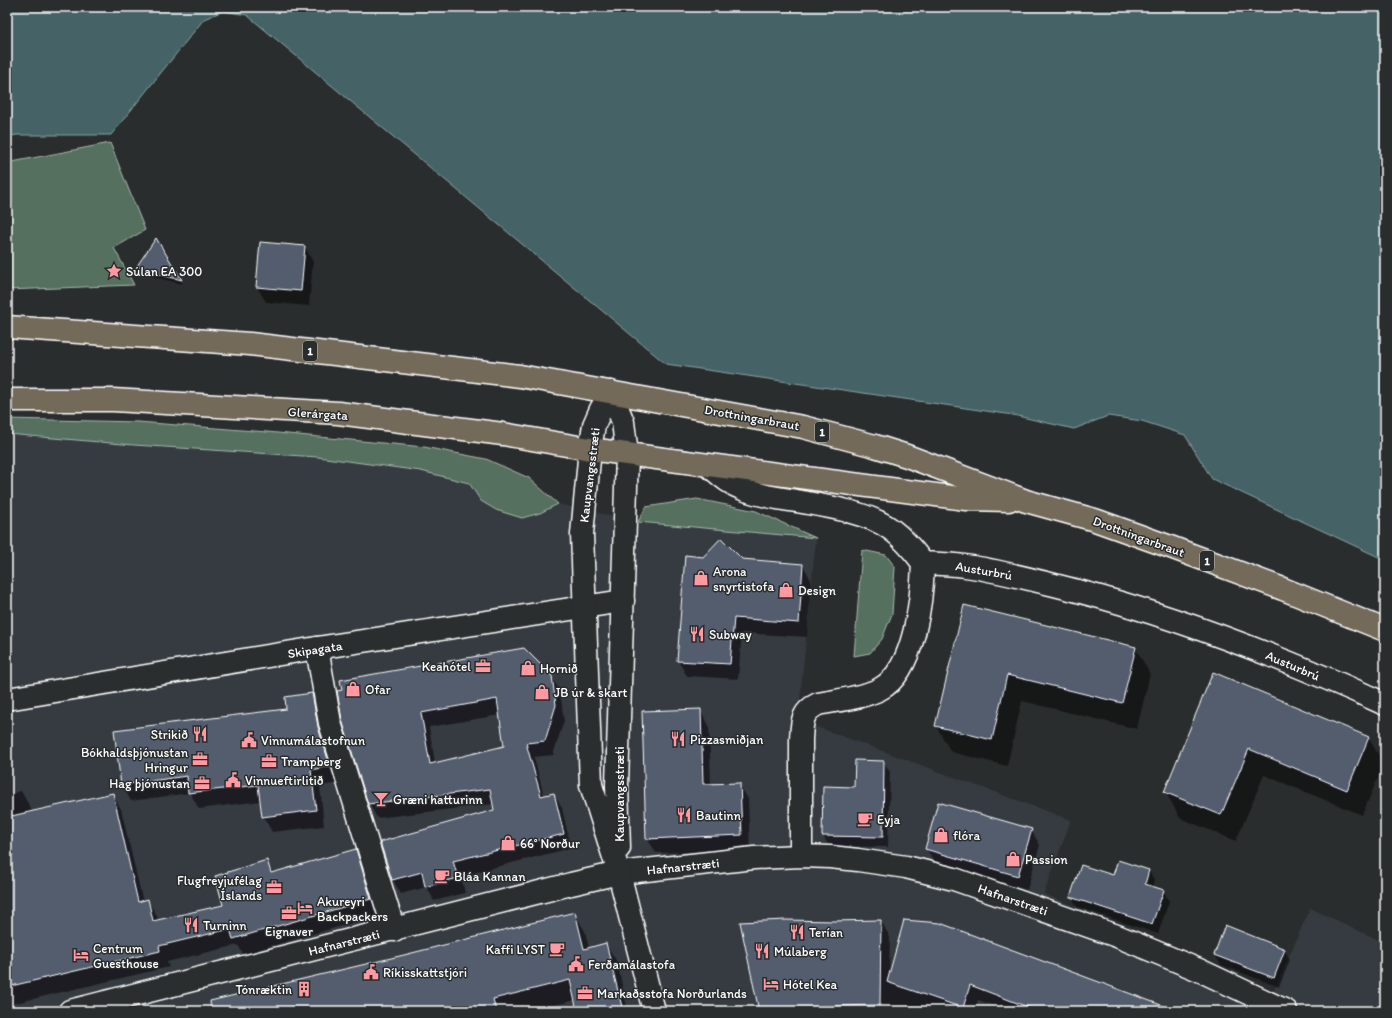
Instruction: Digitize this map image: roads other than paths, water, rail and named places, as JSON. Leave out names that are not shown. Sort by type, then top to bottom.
[{"type":"highway","name":"1","points":[[7,327],[250,344],[520,376],[611,392]]},
{"type":"highway","name":"Drottningarbraut","points":[[611,392],[803,426],[875,446],[907,456],[1026,502],[1095,520],[1166,545],[1385,630]]},
{"type":"highway","name":"Glerárgata","points":[[7,400],[113,400],[338,413],[503,434],[627,454]]},
{"type":"highway","name":"Drottningarbraut","points":[[627,454],[966,499],[1026,502]]},
{"type":"street","name":"Kaupvangsstræti","points":[[611,392],[594,425],[590,449],[582,534],[591,785],[619,873],[654,1011]]},
{"type":"street","name":"Kaupvangsstræti","points":[[611,392],[623,422],[627,454],[617,785],[619,873]]},
{"type":"street","points":[[708,465],[727,481],[742,489],[762,496],[839,509],[878,522],[897,534],[914,550],[923,563],[920,611],[909,649],[896,677],[881,689],[873,693],[818,704],[810,708],[804,714],[801,740],[801,856]]},
{"type":"street","name":"Austurbrú","points":[[923,563],[966,566],[1024,577],[1121,603],[1184,623],[1260,651],[1385,704]]},
{"type":"street","name":"Skipagata","points":[[7,699],[318,648],[623,601]]},
{"type":"street","points":[[318,648],[330,723],[394,930]]},
{"type":"street","name":"Hafnarstræti","points":[[70,1011],[619,873],[754,858],[801,856],[830,857],[906,867],[954,879],[1117,936],[1199,970],[1286,1011]]},
{"type":"water","points":[[7,7],[1385,7],[1385,560],[1212,479],[1185,435],[1142,421],[1108,416],[1074,429],[1013,415],[666,364],[247,15],[223,11],[204,19],[111,135],[17,135],[7,137]]},
{"type":"place","name":"Súlan EA 300","points":[[114,271]]},
{"type":"place","name":"Arona snyrtistofa","points":[[701,578]]},
{"type":"place","name":"Design","points":[[786,590]]},
{"type":"place","name":"Subway","points":[[697,634]]},
{"type":"place","name":"Keahótel","points":[[483,666]]},
{"type":"place","name":"Hornið","points":[[528,668]]},
{"type":"place","name":"Ofar","points":[[353,689]]},
{"type":"place","name":"JB úr & skart","points":[[542,692]]},
{"type":"place","name":"Strikið","points":[[200,734]]},
{"type":"place","name":"Pizzasmiðjan","points":[[678,739]]},
{"type":"place","name":"Vinnumálastofnun","points":[[249,740]]},
{"type":"place","name":"Bókhaldsþjónustan Hringur","points":[[200,759]]},
{"type":"place","name":"Trampberg","points":[[269,761]]},
{"type":"place","name":"Vinnueftirlitið","points":[[233,780]]},
{"type":"place","name":"Hag þjónustan","points":[[202,783]]},
{"type":"place","name":"Græni hatturinn","points":[[381,799]]},
{"type":"place","name":"Bautinn","points":[[684,815]]},
{"type":"place","name":"Eyja","points":[[865,819]]},
{"type":"place","name":"flóra","points":[[941,835]]},
{"type":"place","name":"66° Norður","points":[[508,843]]},
{"type":"place","name":"Passion","points":[[1013,859]]},
{"type":"place","name":"Bláa Kannan","points":[[442,876]]},
{"type":"place","name":"Flugfreyjufélag Íslands","points":[[274,887]]},
{"type":"place","name":"Akureyri Backpackers","points":[[305,908]]},
{"type":"place","name":"Eignaver","points":[[289,913]]},
{"type":"place","name":"Turninn","points":[[191,925]]},
{"type":"place","name":"Terían","points":[[797,932]]},
{"type":"place","name":"Kaffi LYST","points":[[557,949]]},
{"type":"place","name":"Múlaberg","points":[[762,951]]},
{"type":"place","name":"Centrum Guesthouse","points":[[81,955]]},
{"type":"place","name":"Ferðamálastofa","points":[[576,964]]},
{"type":"place","name":"Ríkisskattstjóri","points":[[371,972]]},
{"type":"place","name":"Hótel Kea","points":[[771,984]]},
{"type":"place","name":"Tónræktin","points":[[304,989]]},
{"type":"place","name":"Markaðsstofa Norðurlands","points":[[585,993]]}]
